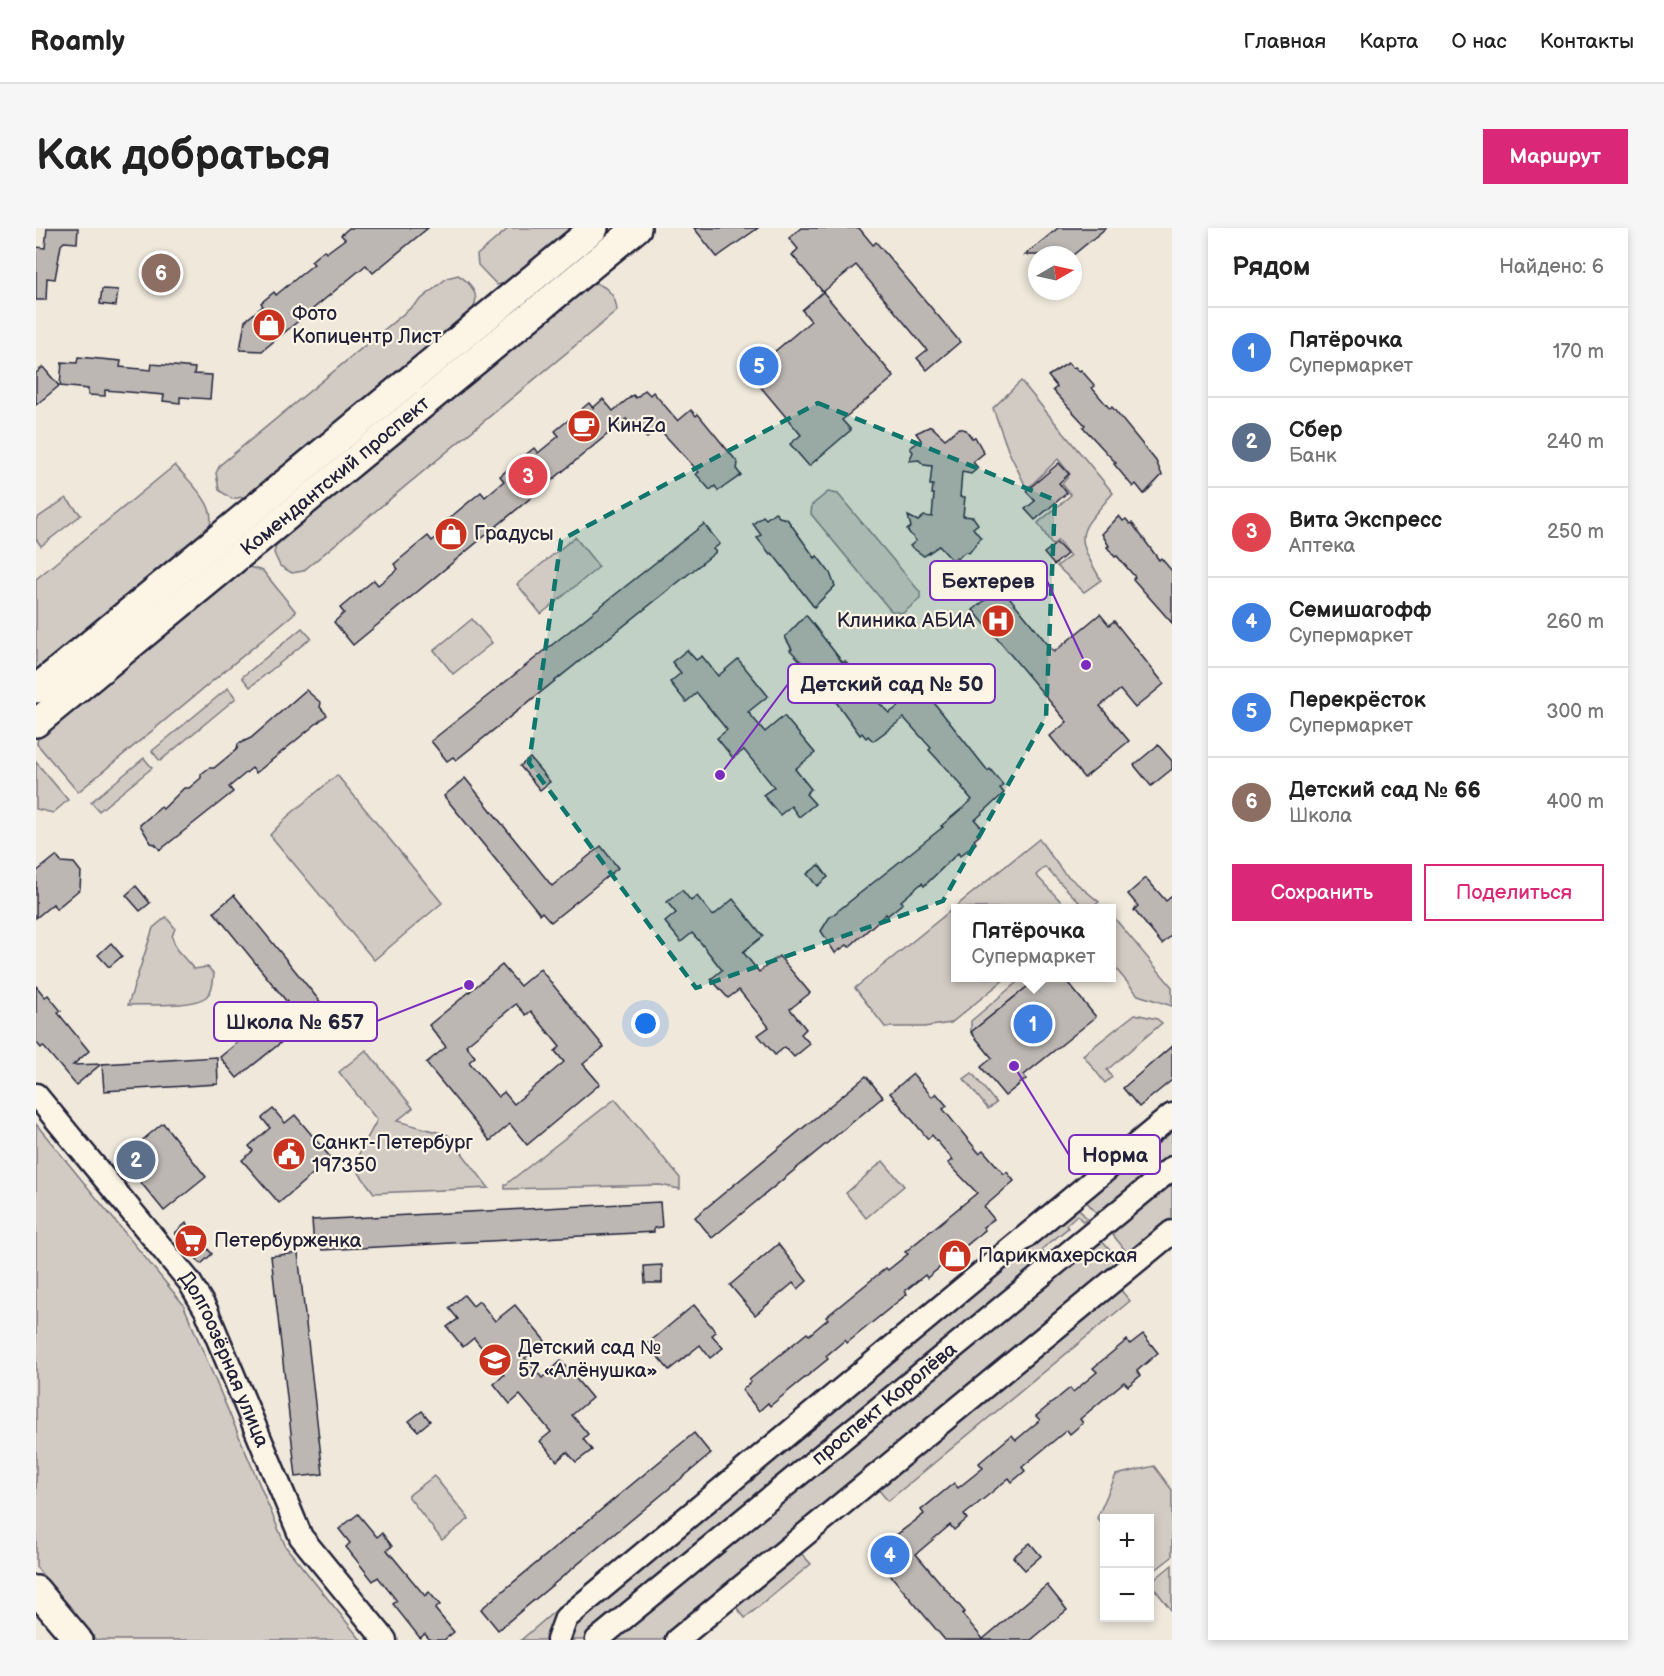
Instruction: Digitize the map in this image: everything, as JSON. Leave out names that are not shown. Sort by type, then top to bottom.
[{"type":"main road","name":"Комендантский проспект","points":[[36,689],[594,228]]},
{"type":"main road","name":"Комендантский проспект","points":[[36,723],[637,228]]},
{"type":"main road","points":[[36,1590],[78,1640]]},
{"type":"street","name":"Долгоозёрная улица","points":[[36,1095],[189,1281],[206,1310],[297,1529],[385,1640]]},
{"type":"street","points":[[558,1640],[566,1617],[1172,1115]]},
{"type":"street","name":"проспект Королёва","points":[[597,1640],[1172,1168]]},
{"type":"street","points":[[677,1640],[1172,1232]]},
{"type":"highlighted area","points":[[818,403],[1055,500],[1046,717],[943,901],[696,988],[529,763],[561,540]]},
{"type":"shaded area","points":[[509,228],[573,228],[505,283],[497,285],[478,265],[477,255]]},
{"type":"shaded area","points":[[458,275],[473,289],[476,299],[473,309],[247,496],[232,499],[219,490],[216,473],[220,465],[447,278]]},
{"type":"shaded area","points":[[592,282],[610,292],[615,300],[617,311],[303,571],[292,573],[280,566],[274,553],[277,541]]},
{"type":"shaded area","points":[[1021,381],[1113,493],[1092,517],[1083,534],[1086,552],[1101,580],[1084,592],[1057,566],[1070,556],[1058,540],[1052,545],[1038,523],[1071,495],[1062,484],[1070,474],[1058,459],[1027,489],[1008,450],[993,408]]},
{"type":"shaded area","points":[[175,465],[206,502],[211,519],[209,527],[36,669],[36,579]]},
{"type":"shaded area","points":[[828,492],[838,494],[920,592],[920,599],[903,613],[891,611],[811,514],[812,505]]},
{"type":"shaded area","points":[[66,498],[81,515],[41,546],[36,539],[36,519]]},
{"type":"shaded area","points":[[575,537],[599,567],[541,614],[517,584]]},
{"type":"shaded area","points":[[249,567],[263,571],[296,612],[78,792],[37,744],[38,737],[241,569]]},
{"type":"shaded area","points":[[472,619],[492,643],[453,674],[434,650]]},
{"type":"shaded area","points":[[302,628],[311,638],[250,687],[242,677]]},
{"type":"shaded area","points":[[228,688],[236,698],[160,761],[152,751]]},
{"type":"shaded area","points":[[144,758],[152,768],[99,811],[91,802]]},
{"type":"shaded area","points":[[36,762],[68,800],[53,813],[36,809]]},
{"type":"shaded area","points":[[337,775],[442,903],[374,960],[270,835],[287,817]]},
{"type":"shaded area","points":[[1039,839],[1063,872],[1099,902],[1077,904],[1079,902],[1045,867],[1036,875],[1063,904],[959,904]]},
{"type":"shaded area","points":[[951,910],[951,982],[1001,982],[951,1023],[924,1027],[885,1027],[855,988]]},
{"type":"shaded area","points":[[166,917],[175,928],[172,937],[177,950],[194,969],[208,967],[214,974],[211,989],[206,997],[190,1003],[128,1005],[153,928]]},
{"type":"shaded area","points":[[1116,920],[1172,987],[1172,1006],[1138,995],[1116,969]]},
{"type":"shaded area","points":[[1017,982],[1033,982],[971,1032],[971,1021]]},
{"type":"shaded area","points":[[1135,1014],[1157,1019],[1162,1023],[1107,1070],[1112,1077],[1105,1083],[1083,1055]]},
{"type":"shaded area","points":[[366,1050],[413,1108],[397,1121],[448,1135],[489,1188],[374,1193],[353,1165],[377,1120],[339,1072]]},
{"type":"shaded area","points":[[972,1073],[996,1103],[988,1109],[964,1079]]},
{"type":"shaded area","points":[[615,1099],[680,1178],[680,1189],[660,1185],[505,1189],[505,1185]]},
{"type":"shaded area","points":[[36,1124],[183,1304],[286,1547],[361,1640],[96,1640],[36,1567]]},
{"type":"shaded area","points":[[1172,1127],[1172,1156],[1099,1216],[1084,1199]]},
{"type":"shaded area","points":[[883,1161],[904,1186],[866,1218],[846,1193]]},
{"type":"shaded area","points":[[1172,1179],[1172,1219],[1129,1255],[1109,1230]]},
{"type":"shaded area","points":[[1076,1205],[1087,1219],[1083,1222],[1077,1215],[1066,1225],[1068,1228],[1042,1249],[1044,1253],[1035,1261],[1039,1266],[583,1640],[566,1640],[577,1618]]},
{"type":"shaded area","points":[[1100,1239],[1120,1262],[661,1640],[611,1640]]},
{"type":"shaded area","points":[[1119,1288],[1130,1301],[888,1501],[877,1488]]},
{"type":"shaded area","points":[[1154,1466],[1172,1490],[1172,1557],[1154,1571],[1154,1514],[1100,1514],[1100,1521],[1097,1518],[1116,1475]]},
{"type":"shaded area","points":[[434,1476],[469,1519],[442,1540],[408,1496]]},
{"type":"shaded area","points":[[799,1551],[811,1564],[745,1618],[734,1604]]},
{"type":"shaded area","points":[[1172,1565],[1172,1611],[1154,1588],[1154,1580]]},
{"type":"shaded area","points":[[555,1611],[557,1613],[547,1640],[521,1640]]},
{"type":"building","points":[[47,228],[78,228],[77,243],[64,242],[61,245],[55,279],[47,278],[46,300],[36,300],[36,247],[45,248]]},
{"type":"building","points":[[349,228],[428,228],[373,273],[366,265],[262,351],[240,350],[245,321],[263,306],[261,303],[274,292],[276,295],[314,264],[311,261],[324,250],[326,253],[345,239],[341,235]]},
{"type":"building","points":[[694,228],[758,228],[717,257]]},
{"type":"building","points":[[801,228],[859,228],[873,245],[876,242],[960,342],[927,370],[917,358],[927,350],[856,265],[823,292],[792,255],[798,249],[789,238]]},
{"type":"building","points":[[1058,228],[1106,228],[1082,248],[1036,246]]},
{"type":"building","points":[[102,289],[118,290],[116,306],[100,304]]},
{"type":"building","points":[[823,292],[894,377],[842,420],[851,430],[809,466],[790,444],[801,435],[749,373],[811,321],[802,310]]},
{"type":"building","points":[[78,357],[121,361],[120,367],[151,370],[152,364],[195,368],[194,374],[212,375],[210,399],[180,397],[180,403],[163,401],[164,395],[105,390],[105,396],[88,395],[88,389],[60,386],[62,362],[77,363]]},
{"type":"building","points":[[1068,363],[1073,368],[1081,370],[1095,386],[1092,388],[1110,409],[1112,407],[1156,461],[1162,475],[1144,494],[1136,484],[1133,487],[1114,464],[1116,463],[1083,427],[1085,425],[1053,390],[1057,387],[1048,376]]},
{"type":"building","points":[[43,367],[59,386],[36,405],[36,373]]},
{"type":"building","points":[[645,390],[650,395],[653,392],[678,421],[691,410],[696,416],[698,414],[738,463],[737,470],[741,475],[718,491],[715,486],[710,490],[696,474],[699,472],[658,428],[647,438],[626,419],[353,645],[334,622],[344,613],[340,608],[374,580],[378,585],[398,569],[394,564],[428,536],[432,541],[451,525],[447,520],[481,492],[485,497],[504,481],[500,476],[534,448],[538,453],[559,436],[555,431],[589,403],[593,408],[603,399],[613,411],[633,395],[636,398]]},
{"type":"building","points":[[931,426],[945,439],[959,428],[966,430],[972,438],[975,437],[984,453],[973,462],[978,468],[971,474],[962,472],[960,497],[965,497],[963,516],[973,517],[978,524],[973,528],[981,538],[969,553],[965,552],[958,558],[951,559],[939,546],[924,556],[910,546],[916,541],[907,530],[911,527],[908,516],[918,521],[924,516],[932,517],[934,494],[932,494],[933,485],[930,485],[932,466],[924,465],[919,460],[909,461],[913,452],[910,448],[921,440],[916,433]]},
{"type":"building","points":[[1059,463],[1069,474],[1059,483],[1067,493],[1035,520],[1025,509],[1035,501],[1026,491]]},
{"type":"building","points":[[775,512],[779,517],[787,519],[815,558],[817,556],[830,573],[835,586],[814,607],[772,553],[770,554],[757,538],[761,535],[753,524],[763,516],[766,519]]},
{"type":"building","points":[[1119,516],[1123,521],[1126,519],[1130,524],[1132,523],[1159,560],[1161,558],[1172,571],[1172,623],[1107,547],[1109,546],[1102,534]]},
{"type":"building","points":[[704,524],[720,544],[713,549],[716,552],[456,760],[453,757],[447,761],[431,741]]},
{"type":"building","points":[[1057,543],[1067,554],[1054,565],[1044,553]]},
{"type":"building","points":[[1001,587],[1054,652],[1100,614],[1109,625],[1114,621],[1164,684],[1135,708],[1120,690],[1100,706],[1129,741],[1084,778],[1050,736],[1067,722],[973,610]]},
{"type":"building","points":[[806,615],[843,663],[845,661],[867,691],[889,713],[919,692],[924,697],[927,694],[988,771],[990,769],[1003,785],[1000,788],[1004,793],[975,820],[983,829],[974,840],[976,843],[960,856],[958,853],[924,886],[922,883],[901,901],[903,903],[887,916],[886,914],[849,947],[847,945],[835,953],[821,931],[829,918],[943,827],[941,826],[972,800],[904,718],[873,741],[862,733],[860,735],[831,695],[829,697],[816,681],[818,679],[790,650],[792,649],[785,637]]},
{"type":"building","points":[[687,650],[696,660],[702,656],[718,676],[738,659],[768,696],[748,712],[765,732],[784,716],[815,753],[795,769],[811,789],[806,794],[815,804],[799,817],[791,806],[780,815],[763,795],[774,787],[744,750],[733,758],[717,738],[727,730],[697,693],[686,702],[670,682],[681,673],[672,662]]},
{"type":"building","points":[[306,690],[321,703],[320,707],[327,715],[256,773],[252,768],[229,787],[233,792],[160,850],[151,843],[140,825],[161,807],[163,809],[184,788],[189,788],[201,778],[201,774],[209,768],[214,768],[237,749],[238,744],[251,738]]},
{"type":"building","points":[[1158,745],[1172,761],[1172,769],[1151,786],[1134,765]]},
{"type":"building","points":[[530,758],[550,782],[540,790],[520,766]]},
{"type":"building","points":[[465,778],[552,886],[601,846],[618,868],[551,922],[542,912],[540,914],[444,796]]},
{"type":"building","points":[[56,856],[61,862],[74,863],[81,872],[80,889],[56,909],[53,904],[36,918],[36,872]]},
{"type":"building","points":[[819,865],[828,877],[817,886],[807,874]]},
{"type":"building","points":[[1146,878],[1166,901],[1172,896],[1172,935],[1162,944],[1134,910],[1138,906],[1128,894]]},
{"type":"building","points":[[136,886],[150,903],[140,911],[126,895]]},
{"type":"building","points":[[682,890],[691,901],[697,896],[713,916],[733,899],[763,936],[743,952],[759,972],[779,956],[810,993],[790,1009],[806,1029],[801,1034],[810,1044],[794,1057],[785,1047],[775,1055],[758,1035],[769,1027],[739,990],[728,998],[711,979],[722,970],[701,943],[692,933],[681,942],[665,922],[676,913],[667,902]]},
{"type":"building","points":[[234,895],[322,1004],[312,1012],[315,1015],[237,1078],[220,1057],[287,1002],[214,912]]},
{"type":"building","points":[[111,943],[122,956],[109,967],[98,955]]},
{"type":"building","points":[[502,965],[520,986],[540,969],[604,1047],[583,1064],[600,1084],[527,1145],[510,1124],[490,1141],[426,1063],[446,1047],[429,1025]],"holes":[[[516,1004],[526,1015],[531,1011],[560,1047],[555,1051],[564,1062],[514,1104],[504,1092],[498,1097],[469,1062],[475,1057],[466,1045]]]},
{"type":"building","points":[[1033,982],[1067,982],[1096,1017],[1024,1075],[1026,1079],[1005,1096],[981,1067],[992,1058],[971,1032]]},
{"type":"building","points":[[36,986],[45,997],[48,995],[61,1011],[58,1013],[89,1051],[73,1065],[101,1064],[76,1085],[43,1046],[41,1048],[36,1042]]},
{"type":"building","points":[[1172,1046],[1172,1080],[1139,1107],[1123,1088]]},
{"type":"building","points":[[217,1057],[218,1084],[104,1091],[102,1064]]},
{"type":"building","points":[[913,1074],[932,1097],[936,1093],[947,1106],[943,1109],[979,1153],[983,1150],[1004,1174],[1007,1172],[1014,1181],[984,1207],[994,1219],[983,1227],[985,1230],[927,1278],[925,1275],[905,1291],[907,1294],[847,1343],[845,1340],[826,1356],[828,1359],[770,1406],[768,1403],[759,1411],[742,1390],[751,1382],[749,1380],[807,1333],[809,1335],[828,1319],[826,1317],[886,1268],[888,1270],[908,1254],[905,1252],[977,1193],[948,1163],[953,1160],[932,1135],[928,1139],[890,1093]]},
{"type":"building","points":[[866,1076],[883,1097],[712,1238],[695,1217]]},
{"type":"building","name":"Санкт-Петербург 197350","points":[[273,1109],[285,1123],[295,1115],[331,1158],[279,1203],[242,1160],[253,1151],[249,1146],[270,1128],[262,1118]]},
{"type":"building","points":[[163,1123],[206,1177],[164,1211],[121,1158]]},
{"type":"building","points":[[660,1202],[662,1227],[654,1228],[654,1232],[322,1250],[321,1246],[314,1246],[312,1220]]},
{"type":"building","name":"Петербурженка","points":[[186,1223],[212,1254],[201,1264],[175,1233]]},
{"type":"building","points":[[778,1244],[807,1281],[798,1289],[793,1283],[755,1315],[730,1285]]},
{"type":"building","points":[[298,1253],[323,1474],[296,1477],[271,1256]]},
{"type":"building","points":[[662,1265],[662,1283],[645,1283],[644,1266]]},
{"type":"building","points":[[464,1295],[473,1306],[479,1301],[495,1321],[515,1305],[545,1341],[525,1358],[542,1378],[561,1361],[592,1398],[572,1415],[588,1434],[583,1439],[592,1450],[576,1462],[567,1452],[557,1461],[540,1441],[551,1432],[520,1395],[510,1404],[494,1384],[504,1375],[474,1338],[463,1347],[447,1327],[458,1319],[449,1308]]},
{"type":"building","points":[[694,1305],[716,1332],[712,1335],[723,1348],[710,1358],[700,1345],[669,1370],[647,1344]]},
{"type":"building","points":[[1143,1334],[1158,1353],[1137,1371],[1140,1376],[1128,1386],[1124,1382],[1080,1419],[1083,1423],[1070,1434],[1067,1430],[1022,1467],[1025,1471],[1012,1482],[1009,1478],[964,1515],[967,1519],[954,1530],[950,1525],[916,1554],[965,1612],[962,1614],[983,1639],[1047,1585],[1067,1610],[1031,1640],[945,1640],[887,1571],[885,1573],[877,1563],[878,1549],[924,1514],[921,1510],[954,1483],[958,1488],[983,1468],[979,1463],[1012,1435],[1016,1440],[1040,1420],[1036,1416],[1070,1388],[1073,1392],[1097,1372],[1093,1368],[1127,1340],[1130,1344]]},
{"type":"building","points":[[422,1411],[430,1421],[418,1431],[409,1421]]},
{"type":"building","points":[[694,1433],[711,1454],[498,1630],[481,1609]]},
{"type":"building","points":[[358,1514],[377,1537],[382,1533],[392,1546],[387,1550],[425,1596],[429,1592],[440,1605],[435,1609],[454,1632],[444,1640],[430,1640],[425,1634],[420,1638],[393,1604],[397,1601],[378,1577],[373,1581],[346,1547],[350,1543],[339,1529]]},
{"type":"building","points":[[1030,1543],[1041,1556],[1025,1570],[1013,1557]]},
{"type":"place","name":"Детский сад № 66","points":[[161,273]]},
{"type":"place","name":"Фото Копицентр Лист","points":[[269,325]]},
{"type":"place","name":"Перекрёсток","points":[[759,366]]},
{"type":"place","name":"КинZa","points":[[584,426]]},
{"type":"place","name":"Вита Экспресс","points":[[528,476]]},
{"type":"place","name":"Градусы","points":[[451,534]]},
{"type":"place","name":"Клиника АБИА","points":[[998,621]]},
{"type":"place","name":"Бехтерев","points":[[1086,665]]},
{"type":"place","name":"Детский сад № 50","points":[[720,775]]},
{"type":"place","name":"Школа № 657","points":[[469,985]]},
{"type":"place","name":"Пятёрочка","points":[[1033,1024]]},
{"type":"place","name":"Норма","points":[[1014,1066]]},
{"type":"place","name":"Санкт-Петербург 197350","points":[[289,1154]]},
{"type":"place","name":"Сбер","points":[[136,1160]]},
{"type":"place","name":"Петербурженка","points":[[191,1241]]},
{"type":"place","name":"Парикмахерская","points":[[955,1256]]},
{"type":"place","name":"Детский сад № 57 «Алёнушка»","points":[[495,1360]]},
{"type":"place","name":"Семишагофф","points":[[890,1555]]}]
